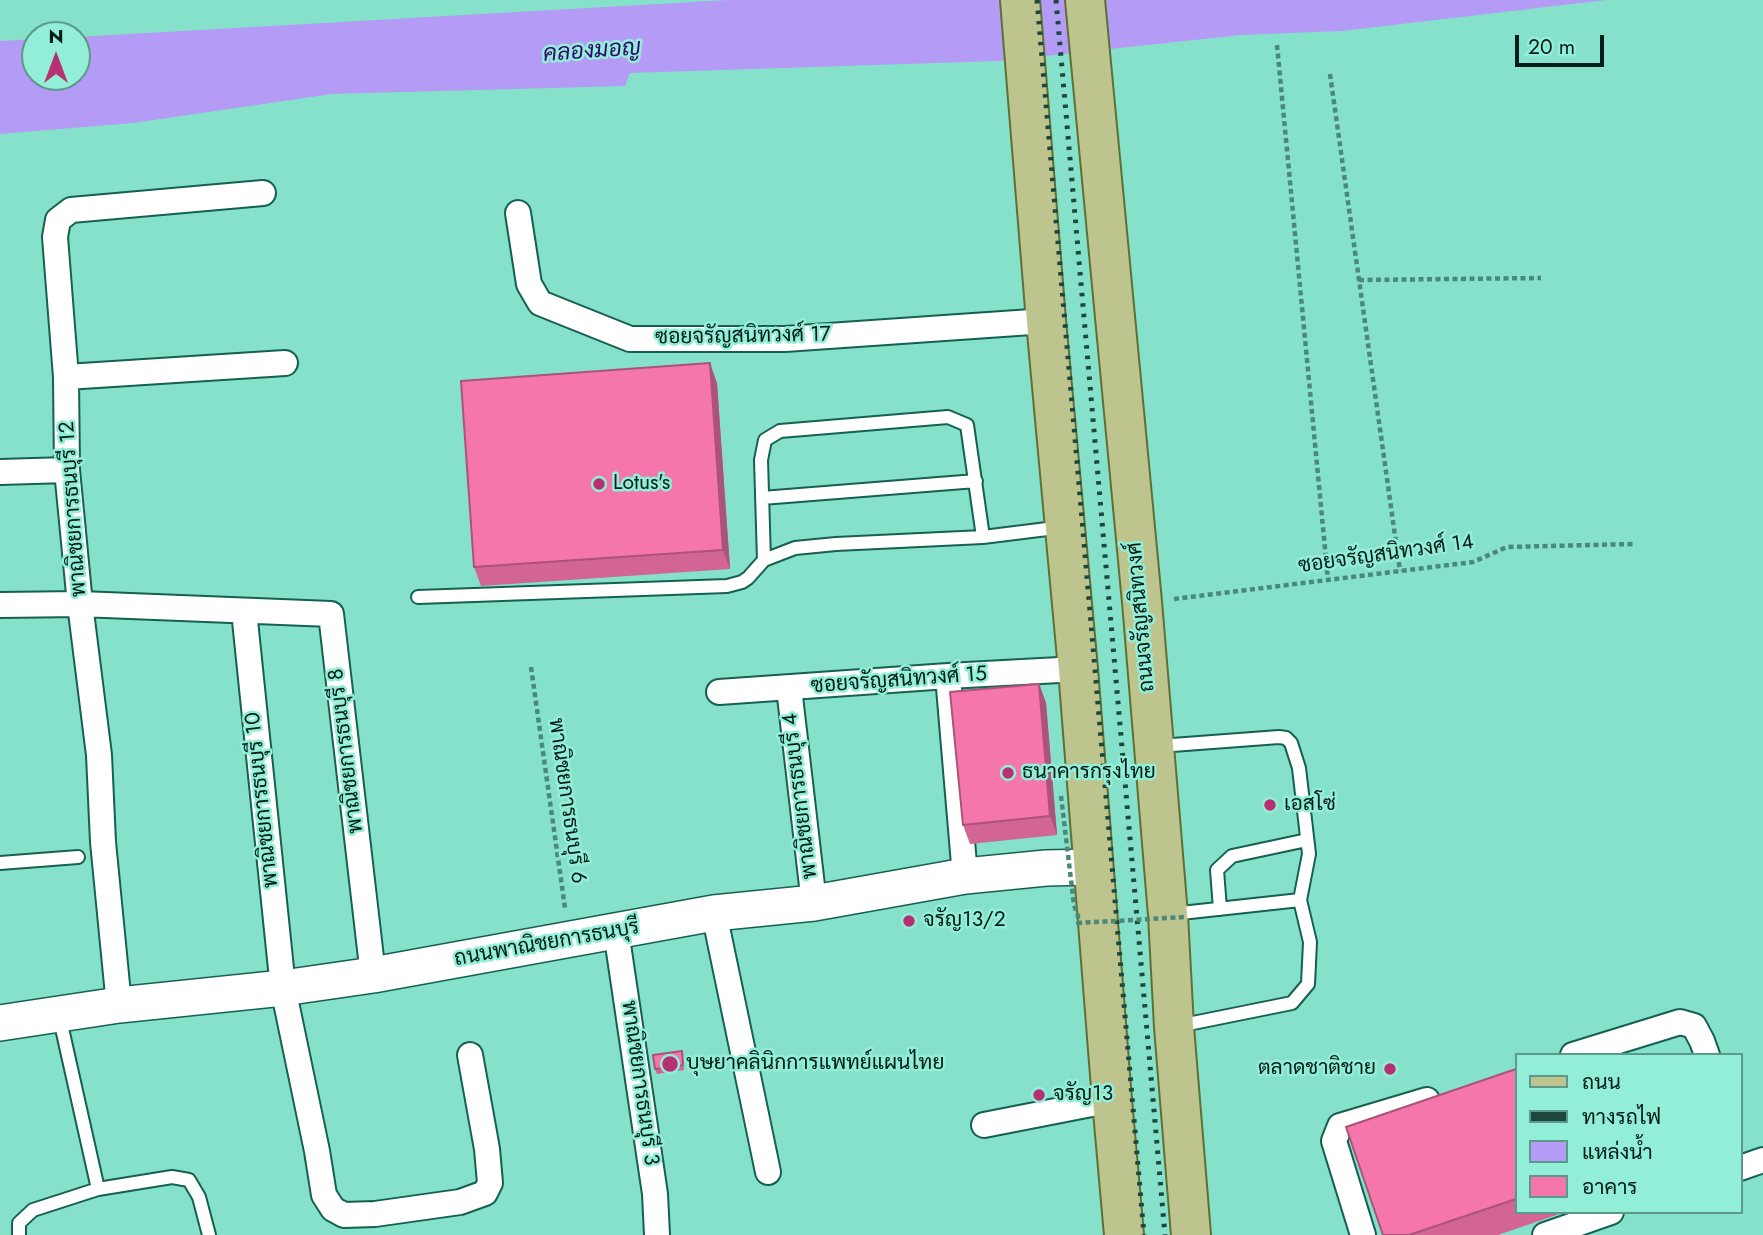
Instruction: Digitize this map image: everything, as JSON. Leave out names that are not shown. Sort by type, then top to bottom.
[{"type":"main road","points":[[1020,0],[1046,321],[1079,669],[1125,1235]]},
{"type":"main road","name":"ถนนจรัญสนิทวงศ์","points":[[1085,0],[1142,602],[1153,746],[1177,916],[1174,1027],[1191,1235]]},
{"type":"main road","name":"ถนนพาณิชยการธนบุรี","points":[[0,1023],[119,1005],[283,989],[714,913],[814,903],[965,876],[1094,867]]},
{"type":"street","name":"พาณิชยการธนบุรี 12","points":[[119,1005],[103,842],[99,755],[67,470],[66,377],[55,237],[58,220],[71,210],[263,193]]},
{"type":"street","name":"ซอยจรัญสนิทวงศ์ 17","points":[[518,214],[529,284],[540,303],[630,339],[785,339],[1046,321]]},
{"type":"street","points":[[66,377],[285,363]]},
{"type":"street","points":[[0,472],[67,470]]},
{"type":"street","points":[[0,605],[80,604],[244,611]]},
{"type":"street","name":"พาณิชยการธนบุรี 8","points":[[244,611],[331,614],[373,975]]},
{"type":"street","name":"พาณิชยการธนบุรี 10","points":[[244,611],[283,989],[324,1195],[333,1209],[344,1215],[375,1214],[460,1202],[485,1193],[491,1183],[470,1055]]},
{"type":"street","name":"ซอยจรัญสนิทวงศ์ 15","points":[[719,692],[1079,669]]},
{"type":"street","points":[[948,676],[965,876]]},
{"type":"street","name":"พาณิชยการธนบุรี 4","points":[[789,688],[814,903]]},
{"type":"street","points":[[714,913],[768,1172]]},
{"type":"street","name":"พาณิชยการธนบุรี 3","points":[[616,932],[655,1194],[657,1235]]},
{"type":"street","points":[[1579,1053],[1680,1022],[1694,1026],[1706,1053]]},
{"type":"street","points":[[1363,1235],[1334,1141],[1340,1126],[1452,1092]]},
{"type":"street","points":[[984,1125],[1112,1100]]},
{"type":"street","points":[[1545,1235],[1583,1217]]},
{"type":"lane","points":[[764,559],[761,460],[765,440],[780,431],[948,417],[967,425],[982,537]]},
{"type":"lane","points":[[762,498],[976,481]]},
{"type":"lane","points":[[418,597],[727,586],[748,578],[764,559],[795,548],[982,537],[1066,526]]},
{"type":"lane","points":[[1153,746],[1286,738],[1291,743],[1299,768],[1309,854],[1300,900],[1310,942],[1308,984],[1292,1003],[1174,1027]]},
{"type":"lane","points":[[1220,909],[1217,870],[1232,856],[1307,840]]},
{"type":"lane","points":[[0,863],[78,857]]},
{"type":"lane","points":[[1177,916],[1300,900]]},
{"type":"lane","points":[[59,1015],[98,1189]]},
{"type":"lane","points":[[19,1235],[19,1223],[33,1210],[98,1189],[173,1177],[189,1180],[199,1197],[209,1235]]},
{"type":"path","points":[[1277,45],[1328,580]]},
{"type":"path","points":[[1330,74],[1400,571]]},
{"type":"path","points":[[1359,280],[1541,278]]},
{"type":"path","name":"ซอยจรัญสนิทวงศ์ 14","points":[[1142,602],[1473,562],[1507,547],[1633,544]]},
{"type":"path","name":"พาณิชยการธนบุรี 6","points":[[531,667],[570,940]]},
{"type":"path","points":[[1061,796],[1074,905],[1079,923],[1177,916]]},
{"type":"water","name":"คลองมอญ","points":[[728,0],[1606,0],[1342,31],[1241,35],[998,61],[630,73],[625,86],[332,94],[133,123],[0,134],[0,41],[21,40],[21,91],[91,91],[91,36]]},
{"type":"building","name":"Lotus's","points":[[710,363],[723,550],[474,567],[461,381]]},
{"type":"building","name":"ธนาคารกรุงไทย","points":[[1039,684],[1050,816],[963,825],[950,692]]},
{"type":"building","name":"บุษยาคลินิกการแพทย์แผนไทย","points":[[682,1051],[683,1065],[655,1069],[653,1055]]},
{"type":"building","points":[[1514,1070],[1514,1200],[1409,1235],[1383,1235],[1346,1127]]},
{"type":"railway","points":[[1037,0],[1144,1235]]},
{"type":"railway","points":[[1056,0],[1165,1235]]},
{"type":"place","name":"Lotus's","points":[[599,484]]},
{"type":"place","name":"ธนาคารกรุงไทย","points":[[1008,773]]},
{"type":"place","name":"เอสโซ่","points":[[1270,805]]},
{"type":"place","name":"จรัญ13/2","points":[[909,921]]},
{"type":"place","name":"บุษยาคลินิกการแพทย์แผนไทย","points":[[670,1064]]},
{"type":"place","name":"ตลาดชาติชาย","points":[[1390,1069]]},
{"type":"place","name":"จรัญ13","points":[[1039,1095]]}]
